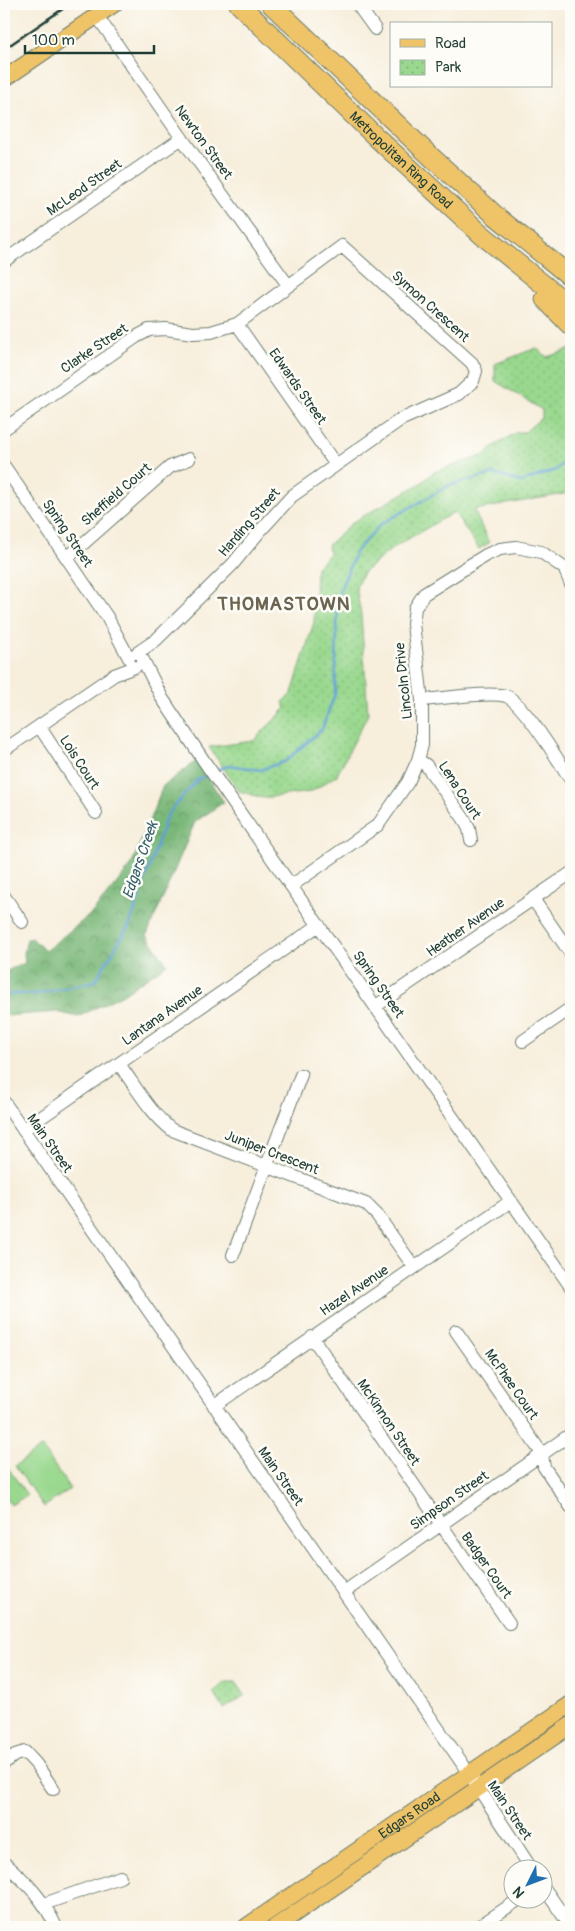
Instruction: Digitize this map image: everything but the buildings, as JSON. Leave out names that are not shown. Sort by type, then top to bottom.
[{"type":"highway","name":"Metropolitan Ring Road","points":[[239,4],[376,137],[481,234],[571,307]]},
{"type":"highway","name":"Metropolitan Ring Road","points":[[271,4],[496,216],[571,277]]},
{"type":"highway","points":[[481,234],[571,326]]},
{"type":"main road","points":[[4,79],[114,4]]},
{"type":"main road","name":"Edgars Road","points":[[275,1923],[468,1774],[571,1704]]},
{"type":"main road","name":"Edgars Road","points":[[246,1927],[275,1923],[571,1725]]},
{"type":"street","points":[[357,4],[375,29]]},
{"type":"street","name":"Newton Street","points":[[97,16],[288,285]]},
{"type":"street","name":"McLeod Street","points":[[4,260],[182,138]]},
{"type":"street","name":"Symon Crescent","points":[[288,285],[342,246],[472,363],[476,371],[473,381],[459,394],[400,420]]},
{"type":"street","name":"Clarke Street","points":[[4,429],[136,337],[149,330],[166,329],[211,332],[237,324],[288,285]]},
{"type":"street","name":"Edwards Street","points":[[237,324],[336,465]]},
{"type":"street","name":"Harding Street","points":[[4,750],[136,660],[232,566],[260,531],[292,496],[400,420]]},
{"type":"street","name":"Sheffield Court","points":[[66,558],[170,467],[190,459]]},
{"type":"street","name":"Spring Street","points":[[4,466],[206,764],[570,1283]]},
{"type":"street","name":"Lincoln Drive","points":[[291,886],[378,825],[401,794],[418,760],[423,727],[422,700],[412,624],[415,608],[424,594],[486,555],[500,549],[516,547],[541,552],[568,566],[571,584]]},
{"type":"street","points":[[422,700],[494,694],[511,698],[522,709],[571,780]]},
{"type":"street","name":"Lois Court","points":[[39,726],[96,813]]},
{"type":"street","name":"Lena Court","points":[[418,760],[426,765],[464,819],[471,840]]},
{"type":"street","name":"Heather Avenue","points":[[376,1006],[571,873]]},
{"type":"street","points":[[4,896],[22,922]]},
{"type":"street","points":[[533,899],[571,954]]},
{"type":"street","name":"Lantana Avenue","points":[[23,1130],[319,925]]},
{"type":"street","points":[[523,1041],[571,1008]]},
{"type":"street","name":"Juniper Crescent","points":[[119,1064],[159,1120],[172,1130],[366,1204],[377,1215],[414,1267]]},
{"type":"street","points":[[233,1254],[301,1075]]},
{"type":"street","name":"Main Street","points":[[4,1102],[344,1592],[524,1858]]},
{"type":"street","name":"Hazel Avenue","points":[[214,1406],[312,1336],[511,1201]]},
{"type":"street","name":"McPhee Court","points":[[456,1330],[542,1454],[544,1466],[571,1507]]},
{"type":"street","name":"McKinnon Street","points":[[312,1336],[440,1524]]},
{"type":"street","name":"Simpson Street","points":[[344,1592],[571,1434]]},
{"type":"street","name":"Badger Court","points":[[440,1524],[509,1622]]},
{"type":"street","points":[[4,1763],[25,1752],[36,1764],[53,1789]]},
{"type":"street","points":[[4,1863],[29,1885],[44,1904],[56,1927]]},
{"type":"street","points":[[44,1904],[120,1877]]},
{"type":"street","points":[[552,1899],[571,1927]]},
{"type":"street","points":[[478,1927],[506,1908]]},
{"type":"green space","points":[[536,348],[547,357],[571,349],[571,491],[569,493],[474,510],[489,543],[479,549],[454,512],[393,548],[363,573],[356,587],[361,615],[368,714],[337,775],[311,792],[263,798],[239,791],[209,747],[253,741],[286,708],[283,702],[292,693],[314,622],[316,567],[329,554],[328,545],[353,522],[421,483],[434,472],[485,455],[491,448],[517,432],[525,432],[542,417],[542,410],[495,381],[495,364]]},
{"type":"green space","points":[[196,761],[224,802],[195,822],[147,935],[167,964],[123,994],[78,1017],[57,1012],[4,1016],[4,972],[25,963],[24,953],[27,939],[32,938],[45,951],[91,914],[131,866],[163,786]]},
{"type":"green space","points":[[42,1447],[70,1489],[44,1507],[15,1466]]},
{"type":"green space","points":[[6,1465],[27,1495],[11,1505],[4,1495],[4,1467]]},
{"type":"green space","points":[[226,1682],[236,1682],[245,1695],[224,1709],[213,1692]]},
{"type":"waterway","name":"Edgars Creek","points":[[216,771],[229,765],[260,770],[286,761],[322,729],[335,694],[338,595],[356,551],[381,524],[450,485],[494,474],[521,482],[556,470],[571,454]]},
{"type":"waterway","name":"Edgars Creek","points":[[4,994],[37,994],[95,981],[130,924],[167,815],[197,780],[209,774]]},
{"type":"railway","points":[[4,49],[70,4]]},
{"type":"district","name":"THOMASTOWN","points":[[284,603]]}]
